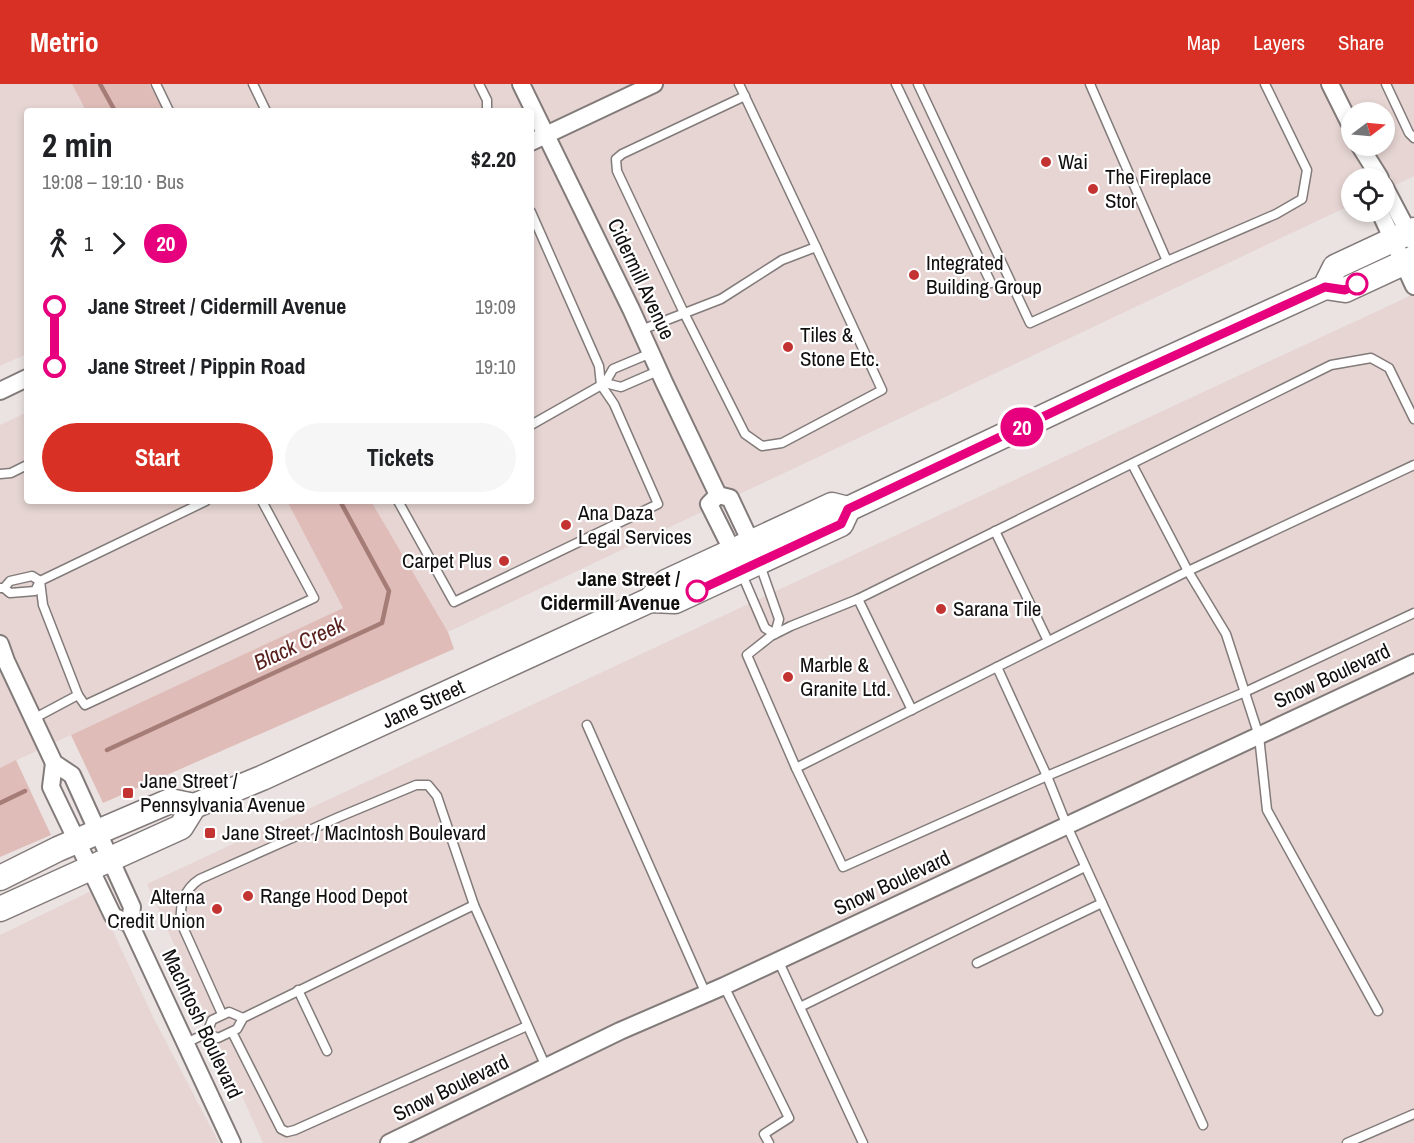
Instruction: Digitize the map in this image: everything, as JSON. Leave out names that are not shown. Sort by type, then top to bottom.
[{"type":"main road","name":"Jane Street","points":[[0,878],[170,801],[194,806],[262,778],[650,600],[666,582],[746,557],[832,505],[848,509],[1110,385],[1325,287],[1345,290],[1408,244]]},
{"type":"main road","points":[[0,909],[182,827],[194,806]]},
{"type":"street","name":"Cidermill Avenue","points":[[521,84],[529,108]]},
{"type":"street","points":[[538,138],[654,84]]},
{"type":"street","points":[[1330,84],[1341,106]]},
{"type":"street","name":"Cidermill Avenue","points":[[538,138],[641,330],[658,371],[718,495],[730,498],[746,557]]},
{"type":"street","points":[[1395,213],[1408,244],[1414,286]]},
{"type":"street","points":[[1389,222],[1408,244]]},
{"type":"street","points":[[0,391],[24,379]]},
{"type":"street","points":[[0,644],[54,763],[72,775],[88,837]]},
{"type":"street","name":"Snow Boulevard","points":[[389,1143],[620,1031],[724,986],[1414,663]]},
{"type":"street","points":[[54,763],[51,787],[88,837]]},
{"type":"street","name":"MacIntosh Boulevard","points":[[88,837],[101,863],[113,916],[130,924],[232,1143]]},
{"type":"lane","points":[[156,84],[168,108]]},
{"type":"lane","points":[[253,84],[265,108]]},
{"type":"lane","points":[[479,84],[487,100],[487,108]]},
{"type":"lane","points":[[739,84],[745,96],[816,246],[882,390],[782,443],[762,446],[745,434],[684,313],[617,171],[616,159],[622,154],[745,96]]},
{"type":"lane","points":[[896,84],[991,283]]},
{"type":"lane","points":[[918,84],[1030,323],[1276,214],[1302,199],[1307,170],[1265,84]]},
{"type":"lane","points":[[1090,84],[1167,261]]},
{"type":"lane","points":[[1386,84],[1409,133],[1414,138]]},
{"type":"lane","points":[[400,504],[454,602],[658,504],[603,384],[599,366],[534,219]]},
{"type":"lane","points":[[641,330],[721,299],[782,260],[816,246]]},
{"type":"lane","points":[[534,424],[603,384],[613,369],[651,353]]},
{"type":"lane","points":[[1414,419],[1389,368],[1371,358],[1331,365],[858,599],[775,634],[747,655],[796,768],[843,867],[1047,776],[1245,692],[1414,613]]},
{"type":"lane","points":[[603,384],[621,387],[658,371]]},
{"type":"lane","points":[[534,415],[543,419]]},
{"type":"lane","points":[[1132,464],[1188,571],[1226,634],[1259,736],[1267,810],[1378,1011]]},
{"type":"lane","points":[[796,768],[1188,571],[1414,465]]},
{"type":"lane","points":[[0,474],[11,473],[24,466]]},
{"type":"lane","points":[[200,504],[40,582],[35,591],[10,593],[2,588],[10,581],[32,576],[40,582],[43,605],[78,695],[85,705],[314,598],[264,504]]},
{"type":"lane","points":[[995,531],[1048,641]]},
{"type":"lane","points":[[746,557],[765,628],[775,634]]},
{"type":"lane","points":[[746,557],[779,619],[775,634]]},
{"type":"lane","points":[[858,599],[912,710]]},
{"type":"lane","points":[[997,667],[1203,1125]]},
{"type":"lane","points":[[33,719],[78,695]]},
{"type":"lane","points":[[587,725],[706,994]]},
{"type":"lane","points":[[222,1014],[180,917],[182,904],[191,885],[339,816],[416,785],[428,785],[437,796],[474,905],[546,1068]]},
{"type":"lane","points":[[800,1007],[1085,867]]},
{"type":"lane","points":[[977,963],[1102,903]]},
{"type":"lane","points":[[207,1033],[218,1038],[232,1032],[237,1029],[243,1017],[474,905]]},
{"type":"lane","points":[[778,960],[863,1143]]},
{"type":"lane","points":[[724,986],[789,1118],[764,1134],[769,1143]]},
{"type":"lane","points":[[298,990],[327,1051]]},
{"type":"lane","points":[[186,1042],[207,1033],[212,1020],[222,1014],[229,1012],[243,1017]]},
{"type":"lane","points":[[232,1032],[281,1129],[287,1132],[295,1131],[389,1090],[527,1026]]},
{"type":"lane","points":[[1347,1143],[1414,1114]]},
{"type":"shaded area","points":[[0,84],[72,84],[84,108],[24,108],[24,355],[0,366]]},
{"type":"shaded area","points":[[72,84],[149,84],[162,108],[84,108]]},
{"type":"shaded area","points":[[149,84],[1414,84],[1414,176],[1395,185],[1395,168],[1341,168],[1341,210],[448,632],[373,504],[534,504],[534,108],[162,108]]},
{"type":"shaded area","points":[[1414,294],[1414,1143],[263,1143],[147,884]]},
{"type":"shaded area","points":[[24,413],[24,504],[289,504],[343,608],[0,768],[0,425]]},
{"type":"shaded area","points":[[289,504],[373,504],[448,632],[454,649],[103,803],[71,735],[343,608]]},
{"type":"shaded area","points":[[16,760],[51,835],[0,857],[0,768]]},
{"type":"shaded area","points":[[89,892],[95,893],[153,1017],[219,1143],[0,1143],[0,935]]},
{"type":"waterway","name":"Black Creek","points":[[100,84],[113,108]]},
{"type":"waterway","name":"Black Creek","points":[[107,750],[382,623],[389,591],[342,504]]},
{"type":"waterway","name":"Black Creek","points":[[0,803],[25,791]]},
{"type":"bus line","name":"20","points":[[697,591],[841,524],[848,509],[1110,385],[1325,287],[1345,290],[1357,284]]},
{"type":"place","name":"Wai","points":[[1046,162]]},
{"type":"place","name":"The Fireplace Stor","points":[[1093,189]]},
{"type":"place","name":"Integrated Building Group","points":[[914,275]]},
{"type":"place","name":"Tiles & Stone Etc.","points":[[788,347]]},
{"type":"place","name":"Ana Daza Legal Services","points":[[566,525]]},
{"type":"place","name":"Carpet Plus","points":[[504,561]]},
{"type":"place","name":"Jane Street / Cidermill Avenue","points":[[697,591]]},
{"type":"place","name":"Sarana Tile","points":[[941,609]]},
{"type":"place","name":"Marble & Granite Ltd.","points":[[788,677]]},
{"type":"place","name":"Jane Street / Pennsylvania Avenue","points":[[128,793]]},
{"type":"place","name":"Jane Street / MacIntosh Boulevard","points":[[210,833]]},
{"type":"place","name":"Range Hood Depot","points":[[248,896]]},
{"type":"place","name":"Alterna Credit Union","points":[[217,909]]}]
